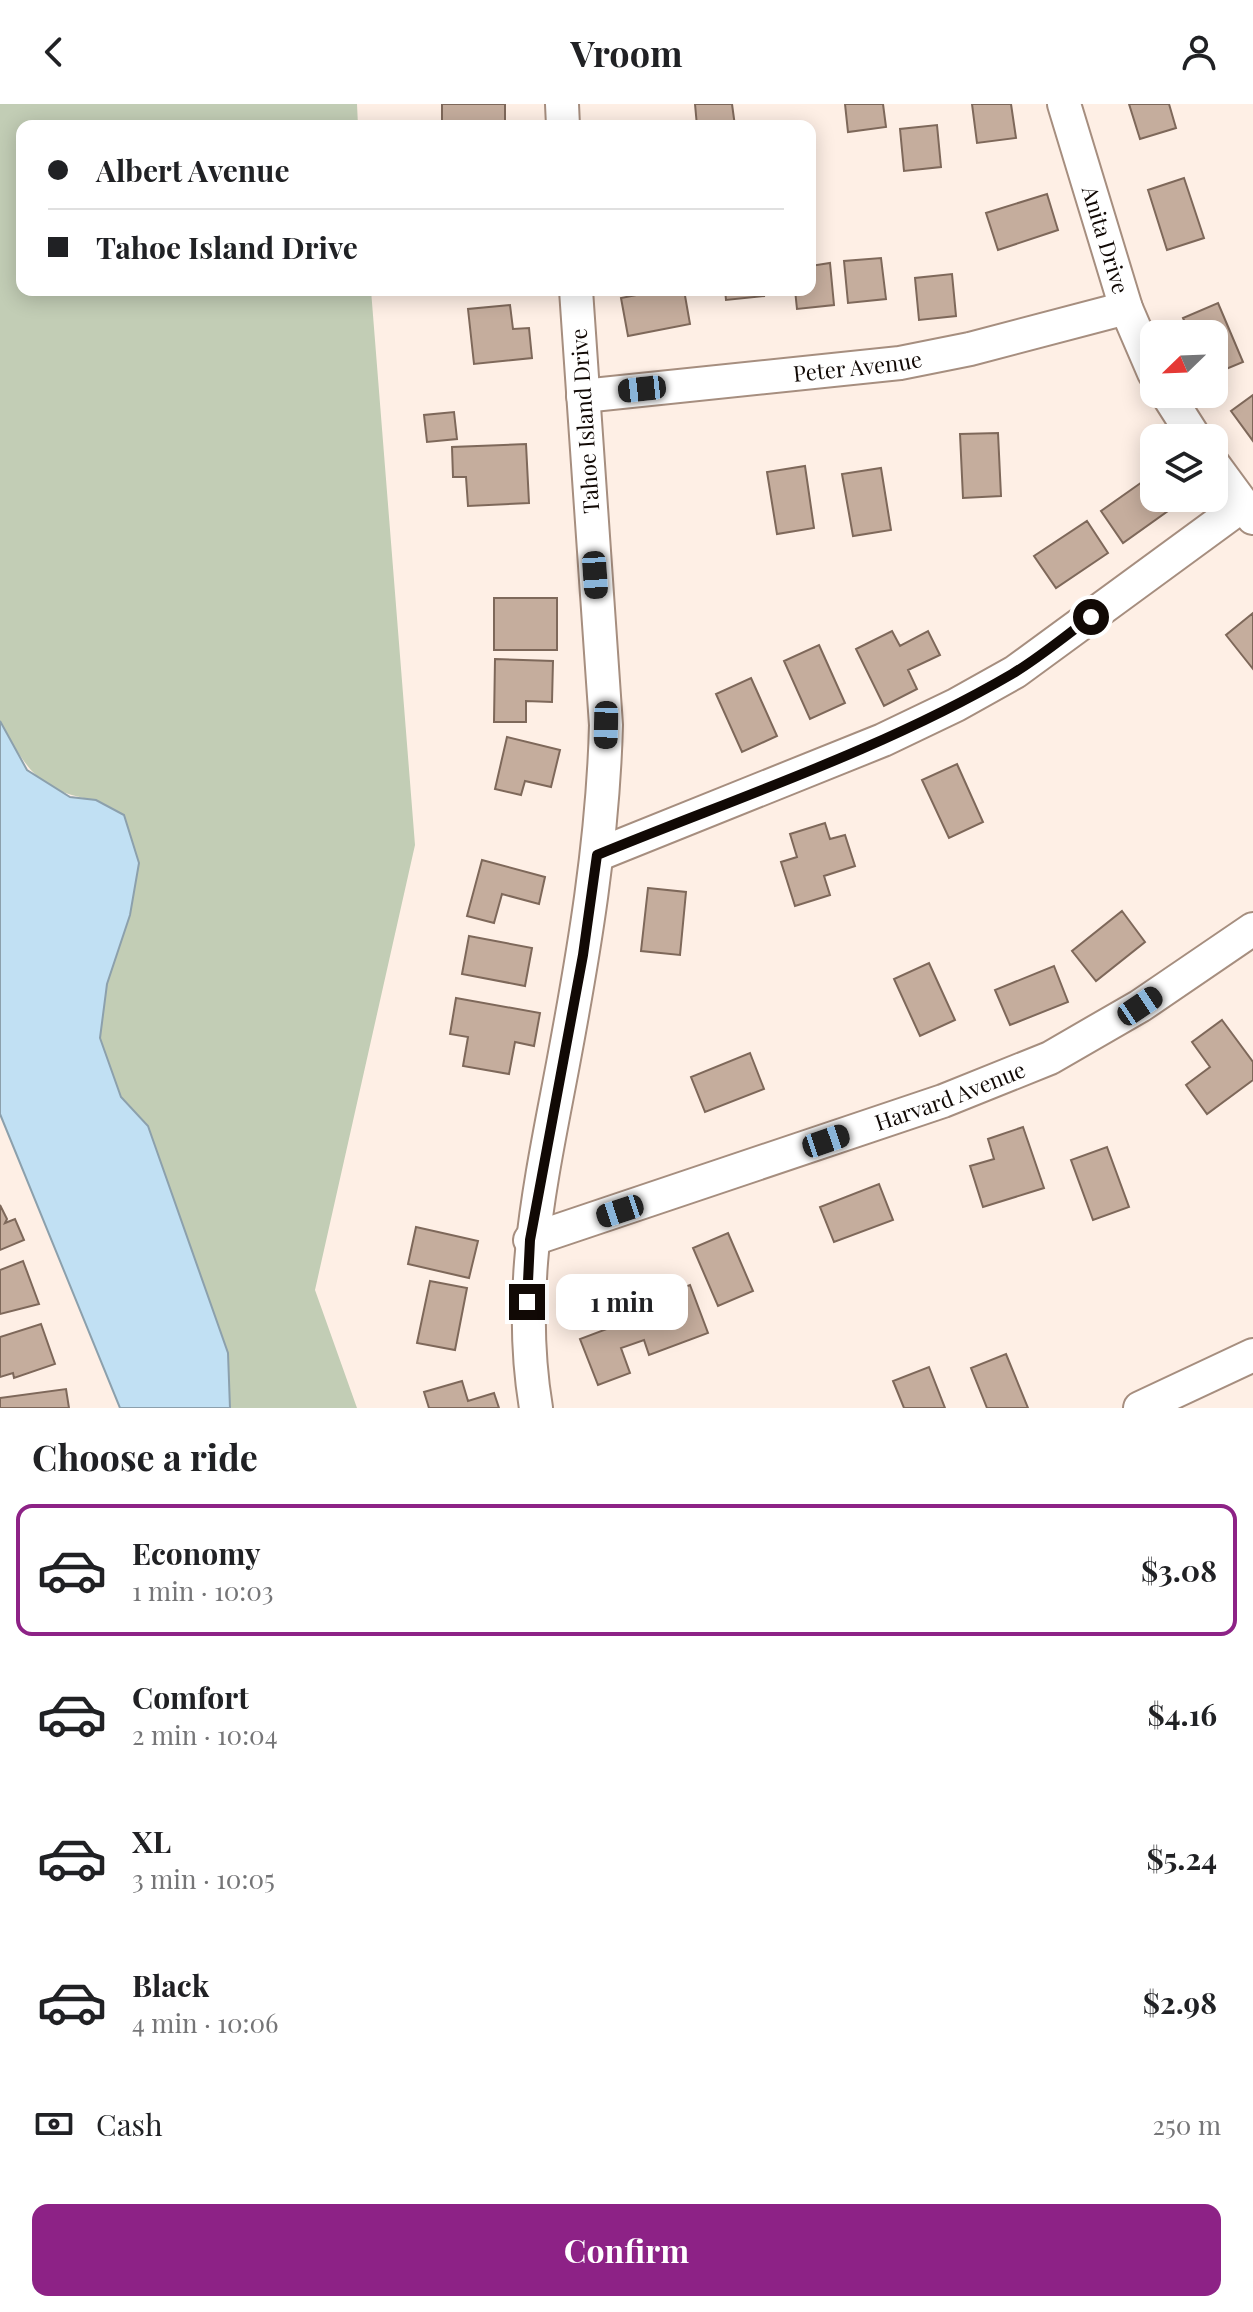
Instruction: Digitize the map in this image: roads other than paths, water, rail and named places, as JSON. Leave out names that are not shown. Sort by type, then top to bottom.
[{"type":"street","name":"Anita Drive","points":[[1064,104],[1126,308],[1140,340]]},
{"type":"street","name":"Tahoe Island Drive","points":[[536,1408],[528,1360],[530,1240],[583,955],[604,795],[606,725],[576,296]]},
{"type":"street","name":"Peter Avenue","points":[[583,396],[900,363],[970,349],[1126,308]]},
{"type":"street","points":[[597,855],[883,740],[1015,672],[1248,512],[1228,484]]},
{"type":"street","name":"Harvard Avenue","points":[[530,1240],[943,1101],[1050,1058],[1140,1006],[1253,929]]},
{"type":"street","points":[[1140,1408],[1253,1355]]},
{"type":"water","points":[[0,721],[27,770],[70,797],[96,800],[124,815],[139,863],[130,915],[107,984],[100,1038],[121,1097],[148,1126],[228,1353],[230,1408],[120,1408],[0,1114]]}]
